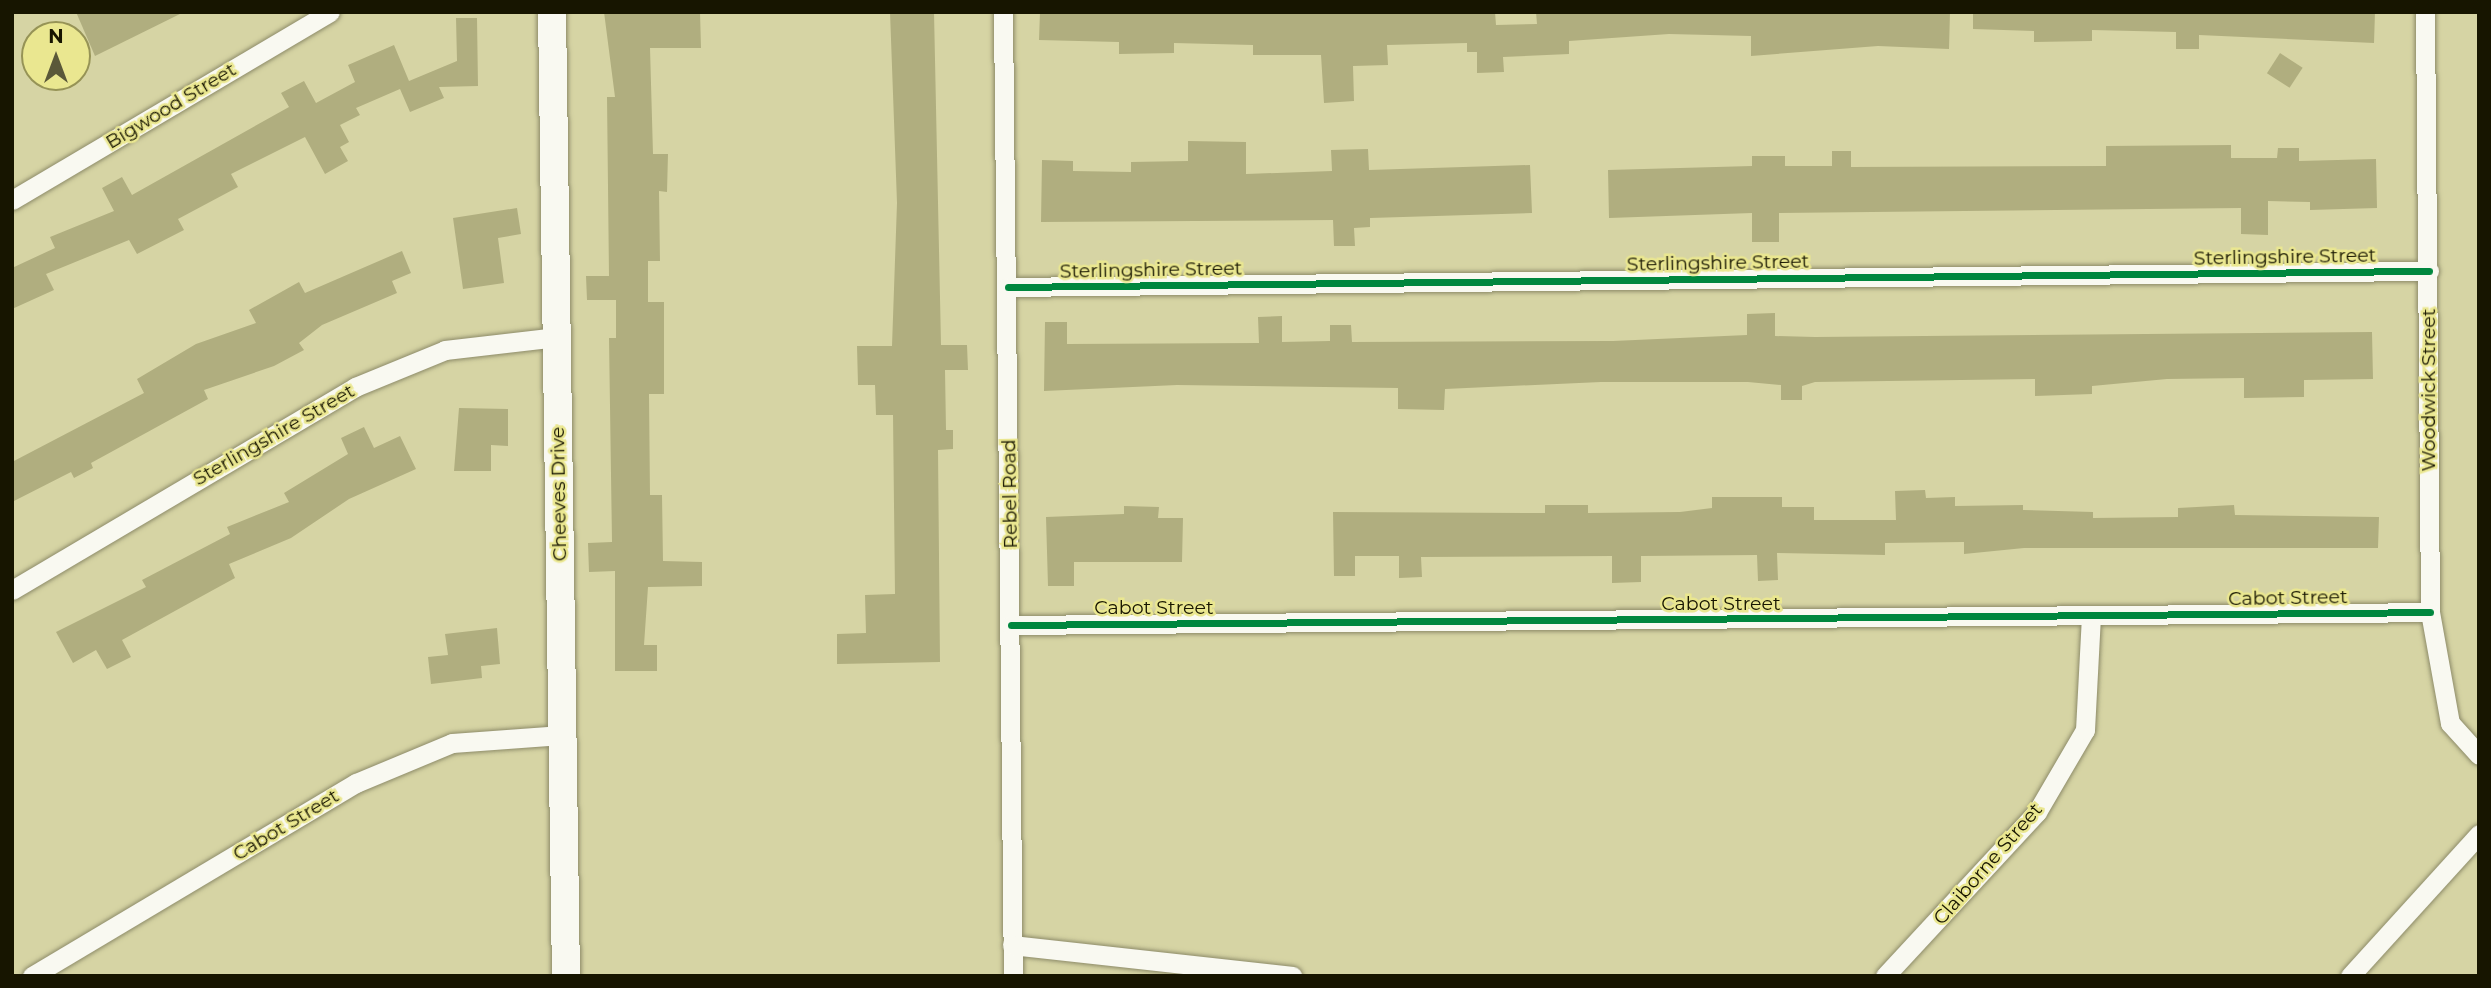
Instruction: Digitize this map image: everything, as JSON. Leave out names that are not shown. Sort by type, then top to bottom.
[{"type":"street","name":"Bigwood Street","points":[[12,200],[330,12]]},
{"type":"street","name":"Cheeves Drive","points":[[552,12],[566,976]]},
{"type":"street","name":"Rebel Road","points":[[1003,12],[1008,287],[1013,976]]},
{"type":"street","name":"Woodwick Street","points":[[2425,12],[2430,612],[2450,723],[2479,755]]},
{"type":"street","name":"Sterlingshire Street","points":[[1008,287],[2429,271]]},
{"type":"street","name":"Sterlingshire Street","points":[[12,590],[355,387],[445,350],[557,337]]},
{"type":"street","name":"Cabot Street","points":[[1011,625],[2430,612]]},
{"type":"street","name":"Claiborne Street","points":[[1885,976],[2037,812],[2085,730],[2091,617]]},
{"type":"street","name":"Cabot Street","points":[[32,976],[356,783],[452,743],[562,736]]},
{"type":"street","points":[[2350,976],[2479,834]]},
{"type":"street","points":[[1012,945],[1292,976]]},
{"type":"building","points":[[76,12],[184,12],[95,56],[91,47],[91,21],[80,21]]},
{"type":"building","points":[[604,12],[700,12],[701,48],[650,48],[653,154],[668,154],[667,192],[659,191],[660,261],[648,261],[648,302],[664,302],[664,394],[649,394],[650,495],[662,495],[663,561],[702,562],[702,586],[648,587],[644,645],[657,645],[657,671],[615,671],[615,571],[589,572],[588,543],[612,542],[609,338],[616,338],[616,300],[587,300],[586,276],[609,276],[607,97],[615,97]]},
{"type":"building","points":[[890,12],[934,12],[941,345],[967,345],[968,370],[945,370],[946,430],[953,430],[953,449],[938,450],[940,662],[837,664],[837,634],[866,633],[865,595],[895,594],[893,415],[876,415],[875,385],[858,385],[857,346],[892,346],[897,203]]},
{"type":"building","points":[[1040,12],[1495,12],[1496,25],[1537,24],[1536,12],[1950,12],[1949,49],[1878,46],[1751,56],[1751,36],[1669,34],[1569,41],[1569,54],[1503,57],[1504,72],[1477,73],[1477,52],[1467,52],[1467,43],[1387,45],[1388,65],[1353,66],[1354,101],[1324,103],[1321,55],[1253,55],[1253,45],[1174,43],[1174,53],[1119,54],[1119,42],[1039,40]]},
{"type":"building","points":[[1973,12],[2375,12],[2374,43],[2199,35],[2199,49],[2176,49],[2176,32],[2092,30],[2092,41],[2034,42],[2034,31],[1973,29]]},
{"type":"building","points":[[456,18],[477,18],[478,86],[439,87],[444,98],[410,112],[400,89],[356,108],[360,115],[340,125],[349,142],[340,147],[348,161],[325,174],[305,137],[231,174],[238,187],[178,219],[184,230],[137,254],[129,240],[46,274],[54,290],[12,309],[12,268],[55,248],[50,237],[114,211],[102,188],[122,177],[132,195],[289,107],[281,93],[304,81],[316,103],[355,82],[348,65],[394,45],[409,81],[457,61]]},
{"type":"building","points":[[2280,53],[2303,68],[2290,88],[2267,73]]},
{"type":"building","points":[[1188,141],[1246,142],[1246,174],[1332,171],[1331,150],[1368,149],[1369,170],[1530,165],[1532,213],[1370,218],[1370,227],[1354,228],[1355,246],[1334,246],[1333,220],[1041,222],[1042,160],[1073,161],[1073,171],[1131,172],[1131,162],[1188,161]]},
{"type":"building","points":[[2231,145],[2231,158],[2277,158],[2278,148],[2299,148],[2299,161],[2376,159],[2377,208],[2310,210],[2310,202],[2268,201],[2268,235],[2241,234],[2241,208],[1779,213],[1779,242],[1752,242],[1752,213],[1609,218],[1608,170],[1752,166],[1752,156],[1785,156],[1785,166],[1832,166],[1832,151],[1851,151],[1851,167],[2106,166],[2106,146]]},
{"type":"building","points":[[517,208],[521,234],[498,238],[504,283],[463,289],[453,218]]},
{"type":"building","points":[[402,251],[411,273],[392,281],[397,293],[322,325],[299,343],[304,350],[274,366],[204,390],[208,399],[91,463],[93,468],[74,478],[71,472],[12,502],[12,462],[144,393],[137,379],[196,344],[256,323],[249,310],[299,282],[305,293]]},
{"type":"building","points":[[1775,313],[1775,336],[2372,332],[2373,379],[2304,380],[2304,397],[2244,398],[2244,378],[2167,379],[2092,386],[2092,394],[2035,396],[2035,379],[1815,382],[1802,386],[1802,400],[1781,400],[1781,385],[1748,382],[1601,382],[1445,389],[1444,410],[1398,409],[1398,388],[1177,385],[1044,391],[1045,322],[1067,322],[1067,344],[1259,343],[1258,317],[1282,316],[1282,342],[1330,341],[1330,325],[1351,325],[1352,342],[1613,341],[1747,335],[1747,314]]},
{"type":"building","points":[[459,408],[508,409],[508,446],[491,445],[491,471],[454,471]]},
{"type":"building","points":[[364,427],[374,448],[400,436],[416,469],[349,499],[291,538],[229,564],[235,578],[122,640],[131,657],[107,669],[96,650],[73,663],[56,632],[146,587],[142,580],[230,534],[227,527],[289,502],[284,493],[348,454],[341,438]]},
{"type":"building","points":[[1925,490],[1926,498],[1955,497],[1955,506],[2023,505],[2023,510],[2093,512],[2093,518],[2178,517],[2178,508],[2234,505],[2235,515],[2379,517],[2378,548],[2024,548],[1964,554],[1964,542],[1885,543],[1885,555],[1777,553],[1778,580],[1758,581],[1757,555],[1641,556],[1641,582],[1612,583],[1612,556],[1421,557],[1422,577],[1399,578],[1399,556],[1355,556],[1355,576],[1334,576],[1333,512],[1545,513],[1545,505],[1588,505],[1588,513],[1680,512],[1712,508],[1712,497],[1782,497],[1782,507],[1814,507],[1814,520],[1896,520],[1895,491]]},
{"type":"building","points":[[1124,506],[1159,507],[1158,518],[1183,518],[1182,562],[1074,562],[1074,586],[1048,586],[1046,517],[1124,514]]},
{"type":"building","points":[[497,628],[500,664],[481,666],[482,678],[431,684],[428,657],[448,655],[445,634]]},
{"type":"cycle path","points":[[1008,287],[2429,271]]},
{"type":"cycle path","points":[[1011,625],[2430,612]]}]
